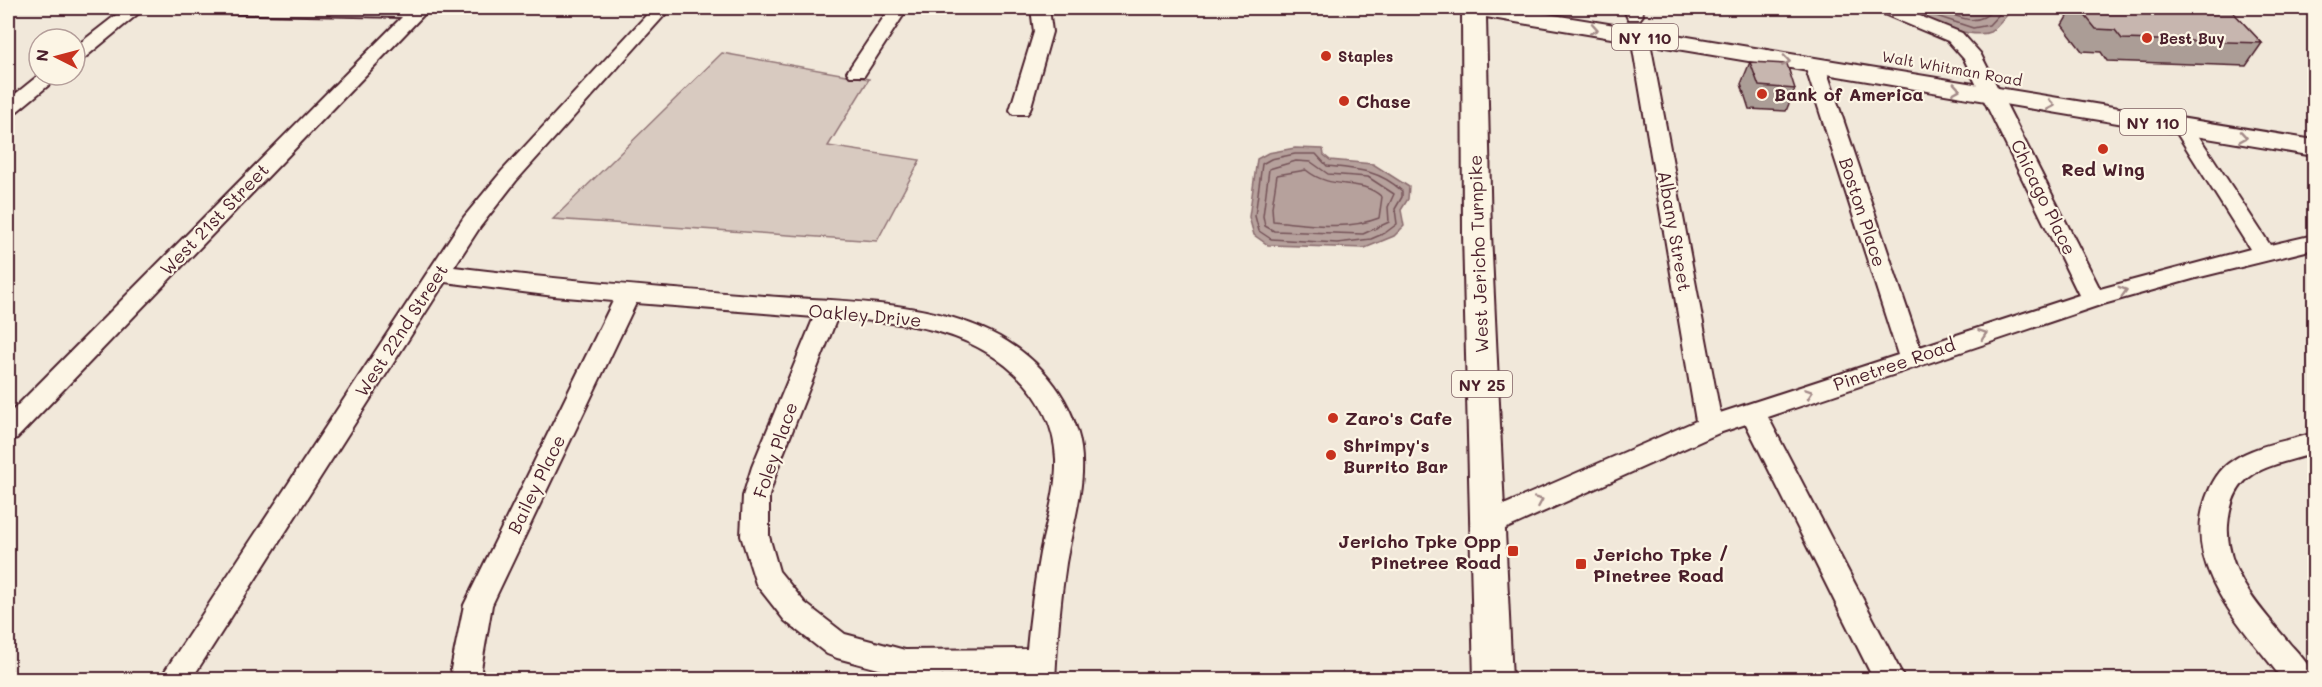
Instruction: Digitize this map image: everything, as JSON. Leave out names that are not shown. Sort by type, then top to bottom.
[{"type":"main road","name":"Walt Whitman Road","points":[[1474,8],[1635,20],[1988,85],[2183,127],[2314,148]]},
{"type":"main road","name":"West Jericho Turnpike","points":[[1474,8],[1477,233],[1493,680]]},
{"type":"main road","name":"Walt Whitman Road","points":[[1590,8],[1815,66],[1988,85],[2314,127]]},
{"type":"street","points":[[87,47],[136,8]]},
{"type":"street","points":[[207,8],[418,10]]},
{"type":"street","name":"West 22nd Street","points":[[174,680],[490,198],[662,8]]},
{"type":"street","points":[[857,72],[899,8]]},
{"type":"street","points":[[1020,110],[1043,32],[1040,8]]},
{"type":"street","name":"Chicago Place","points":[[1885,8],[1955,37],[1969,51],[2093,299]]},
{"type":"street","name":"West 21st Street","points":[[8,431],[418,10]]},
{"type":"street","name":"Albany Street","points":[[1635,20],[1710,426]]},
{"type":"street","name":"Boston Place","points":[[1815,66],[1911,358]]},
{"type":"street","points":[[8,109],[36,87]]},
{"type":"street","points":[[2183,127],[2264,253]]},
{"type":"street","name":"Pinetree Road","points":[[1486,525],[1710,426],[2093,299],[2264,253],[2314,242]]},
{"type":"street","name":"Oakley Drive","points":[[439,273],[554,288],[886,314],[933,321],[976,336],[1011,356],[1036,378],[1051,397],[1064,425],[1069,457],[1066,501],[1052,565],[1041,671]]},
{"type":"street","name":"Bailey Place","points":[[469,680],[466,669],[478,605],[628,294]]},
{"type":"street","name":"Foley Place","points":[[828,311],[765,467],[756,496],[755,536],[766,576],[795,612],[837,645],[905,663],[1041,671]]},
{"type":"street","points":[[1754,412],[1890,680]]},
{"type":"street","points":[[2301,680],[2253,622],[2226,580],[2214,550],[2213,522],[2220,491],[2241,467],[2314,443]]},
{"type":"shaded area","points":[[722,53],[869,79],[828,146],[920,160],[877,241],[553,219]]},
{"type":"water","points":[[1894,8],[2013,8],[1993,30],[1981,34],[1942,26]]},
{"type":"water","points":[[1295,148],[1323,149],[1324,155],[1330,160],[1373,164],[1409,187],[1408,199],[1401,210],[1404,226],[1394,236],[1365,248],[1268,245],[1254,235],[1249,217],[1257,159],[1268,153]]},
{"type":"building","points":[[2079,8],[2229,8],[2262,43],[2122,39],[2115,30],[2096,29]]},
{"type":"building","points":[[1750,62],[1787,64],[1795,89],[1759,86]]},
{"type":"place","name":"Best Buy","points":[[2147,38]]},
{"type":"place","name":"Staples","points":[[1326,56]]},
{"type":"place","name":"Bank of America","points":[[1762,94]]},
{"type":"place","name":"Chase","points":[[1344,101]]},
{"type":"place","name":"Red Wing","points":[[2103,149]]},
{"type":"place","name":"Zaro's Cafe","points":[[1333,418]]},
{"type":"place","name":"Shrimpy's Burrito Bar","points":[[1331,455]]},
{"type":"place","name":"Jericho Tpke Opp Pinetree Road","points":[[1513,551]]},
{"type":"place","name":"Jericho Tpke / Pinetree Road","points":[[1581,564]]}]
